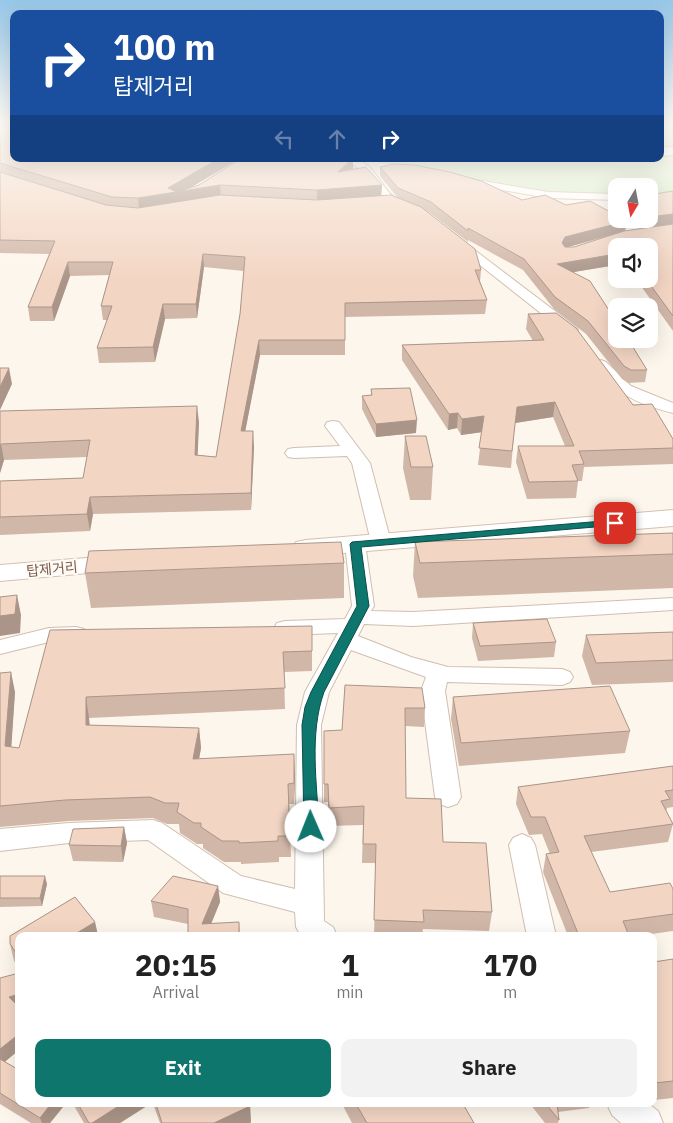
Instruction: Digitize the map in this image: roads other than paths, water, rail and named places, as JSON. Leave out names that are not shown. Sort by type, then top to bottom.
[{"type":"main road","points":[[286,550],[673,518]]},
{"type":"main road","name":"탑제거리","points":[[0,573],[148,561]]},
{"type":"street","points":[[372,176],[393,202]]},
{"type":"street","points":[[452,178],[548,195],[581,198],[608,197]]},
{"type":"street","points":[[375,203],[393,202],[418,212]]},
{"type":"street","points":[[608,203],[589,206],[608,216]]},
{"type":"street","points":[[631,228],[642,234]]},
{"type":"street","points":[[621,237],[658,232]]},
{"type":"street","points":[[448,234],[580,338]]},
{"type":"street","points":[[592,353],[615,384],[631,394],[673,408]]},
{"type":"street","points":[[317,932],[310,927],[308,904],[311,827],[309,725],[317,692],[363,606],[368,543],[361,463],[334,426]]},
{"type":"street","points":[[294,453],[353,451]]},
{"type":"street","points":[[265,629],[353,627],[422,618],[673,604]]},
{"type":"street","points":[[353,627],[399,661],[439,673],[462,676],[535,674],[562,677]]},
{"type":"street","points":[[0,647],[49,635],[98,634]]},
{"type":"street","points":[[439,673],[433,691],[448,797]]},
{"type":"street","points":[[0,840],[69,833],[153,830],[233,885],[308,904]]},
{"type":"street","points":[[522,845],[541,932]]},
{"type":"street","points":[[627,1107],[646,1123]]}]
